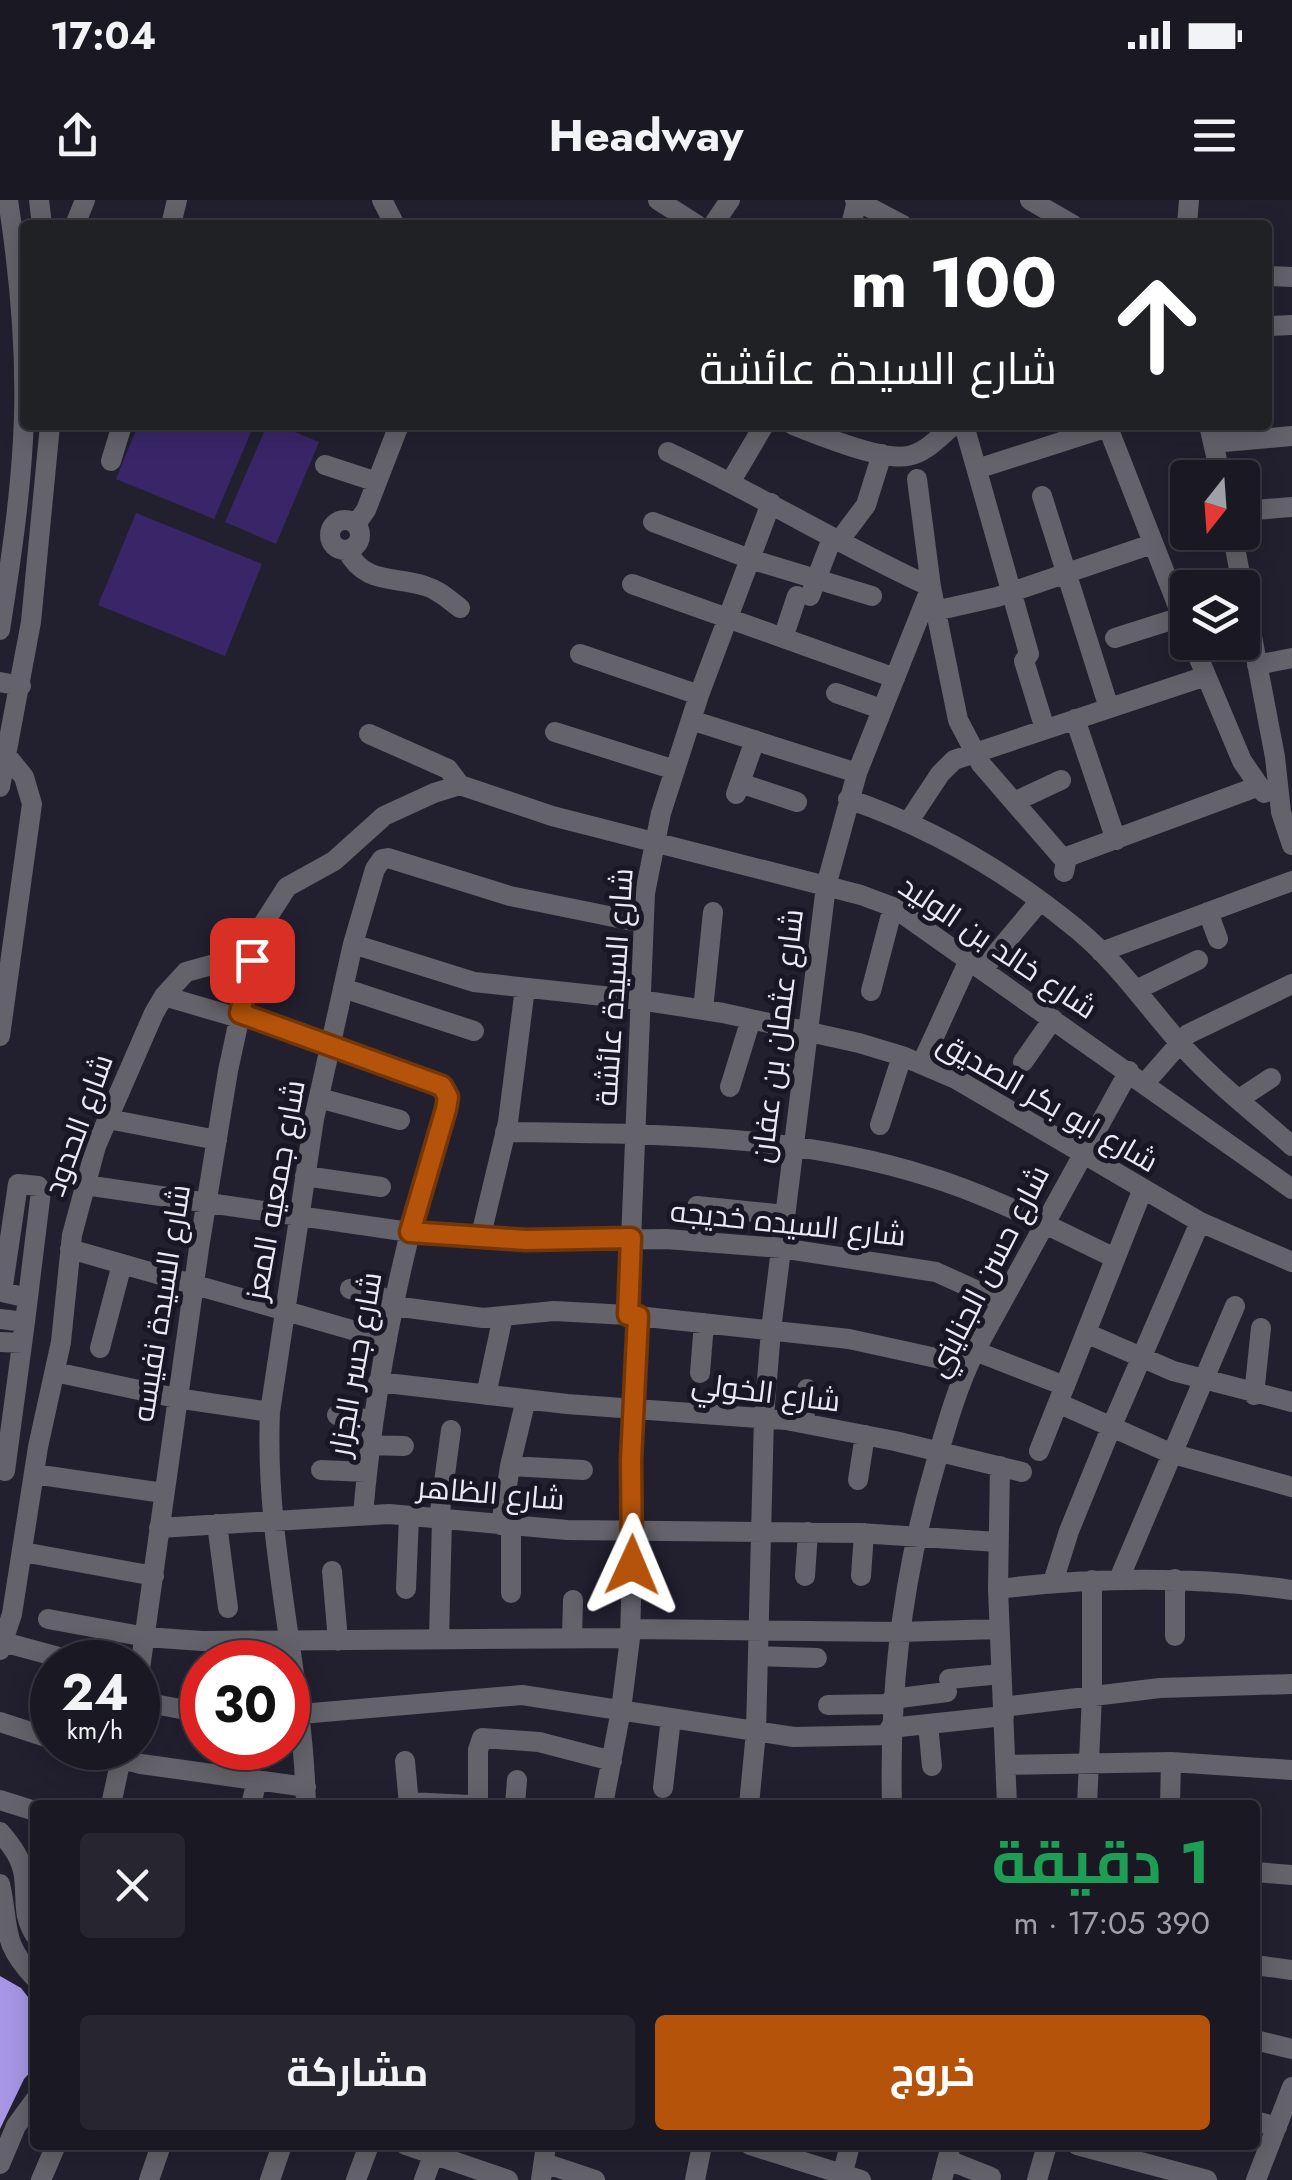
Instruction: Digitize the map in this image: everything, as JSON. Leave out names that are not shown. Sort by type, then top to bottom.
[{"type":"street","points":[[8,200],[20,313]]},
{"type":"street","points":[[658,200],[689,220]]},
{"type":"street","points":[[856,200],[894,220]]},
{"type":"street","points":[[1030,200],[1065,220]]},
{"type":"street","points":[[0,630],[22,430]]},
{"type":"street","points":[[0,787],[22,686],[50,430]]},
{"type":"street","points":[[111,461],[120,430]]},
{"type":"street","points":[[398,430],[356,524],[359,542],[348,550],[358,566],[370,574],[424,585],[460,608]]},
{"type":"street","points":[[731,481],[761,430]]},
{"type":"street","points":[[808,430],[882,454],[906,456],[922,451],[949,430]]},
{"type":"street","points":[[956,430],[977,469],[1013,592],[1029,654],[1024,661],[1045,729]]},
{"type":"street","points":[[977,469],[1095,430]]},
{"type":"street","points":[[1109,430],[1170,589]]},
{"type":"street","points":[[1216,460],[1211,434],[1292,436]]},
{"type":"street","points":[[668,452],[731,481],[931,588]]},
{"type":"street","points":[[783,638],[835,540],[866,505],[882,454]]},
{"type":"street","points":[[325,464],[377,482]]},
{"type":"street","points":[[917,479],[931,588],[952,696],[973,752],[1064,865],[1116,840],[1259,786]]},
{"type":"street","points":[[1042,496],[1109,708]]},
{"type":"street","name":"شارع السيدة عائشة","points":[[604,1800],[630,1634],[634,1532],[631,1238],[643,923],[656,842],[675,770],[771,503]]},
{"type":"street","points":[[1260,510],[1292,507]]},
{"type":"street","points":[[653,522],[750,559],[808,590],[872,596]]},
{"type":"street","points":[[935,611],[1013,592],[1152,544]]},
{"type":"street","points":[[1235,550],[1288,826]]},
{"type":"street","points":[[632,584],[895,678]]},
{"type":"street","name":"شارع عثمان بن عفان","points":[[749,1800],[756,1732],[764,1417],[826,886],[857,772],[931,588]]},
{"type":"street","points":[[1115,638],[1170,627]]},
{"type":"street","points":[[580,654],[699,695]]},
{"type":"street","points":[[1257,665],[1292,658]]},
{"type":"street","points":[[1199,660],[1242,761],[1288,826]]},
{"type":"street","points":[[909,821],[954,760],[1206,676]]},
{"type":"street","points":[[0,682],[22,686]]},
{"type":"street","points":[[836,694],[881,709]]},
{"type":"street","points":[[1075,719],[1116,840]]},
{"type":"street","points":[[691,720],[857,772]]},
{"type":"street","points":[[555,732],[675,770]]},
{"type":"street","name":"شارع خالد بن الوليد","points":[[369,734],[448,769],[460,785],[510,804],[893,907],[1292,1190]]},
{"type":"street","points":[[755,740],[738,789],[798,802]]},
{"type":"street","points":[[0,1036],[32,804],[24,777],[7,756]]},
{"type":"street","points":[[1014,802],[1060,780]]},
{"type":"street","name":"شارع الحدود","points":[[2,1646],[12,1614],[55,1372],[70,1249],[84,1185],[96,1146],[125,1085],[142,1037],[164,996],[186,972],[233,958],[247,949],[287,887],[334,862],[384,816],[434,792],[460,785]]},
{"type":"street","points":[[848,799],[909,821],[968,853],[1040,901],[1100,952],[1179,1042],[1292,1146]]},
{"type":"street","name":"شارع جمعيه المعز","points":[[289,1640],[268,1455],[270,1412],[319,1098],[342,988],[377,863],[388,858],[510,896],[643,923]]},
{"type":"street","points":[[1100,952],[1292,881]]},
{"type":"street","points":[[880,1124],[912,1060],[976,965],[1040,901]]},
{"type":"street","points":[[871,991],[893,907]]},
{"type":"street","points":[[703,1010],[714,912]]},
{"type":"street","points":[[1208,912],[1218,939]]},
{"type":"street","name":"شارع السيدة نفيسه","points":[[145,1640],[193,1285],[257,934]]},
{"type":"street","name":"شارع ابو بكر الصديق","points":[[353,944],[474,982],[703,1010],[808,1031],[912,1060],[956,1079],[1200,1222],[1292,1261]]},
{"type":"street","points":[[1136,990],[1198,960]]},
{"type":"street","name":"شارع حسن الجنايني","points":[[892,1800],[892,1702],[915,1536],[938,1452],[971,1358],[1082,1156],[1137,1077],[1179,1042],[1292,984]]},
{"type":"street","points":[[342,988],[474,1031]]},
{"type":"street","points":[[480,1238],[506,1132],[525,988]]},
{"type":"street","name":"شارع جسر الجزار","points":[[164,996],[240,1015],[431,1080],[442,1086],[448,1097],[410,1232],[386,1340],[362,1514]]},
{"type":"street","points":[[730,1087],[750,1019]]},
{"type":"street","points":[[1024,1062],[1054,1019]]},
{"type":"street","points":[[1239,1099],[1271,1078]]},
{"type":"street","points":[[319,1098],[400,1120]]},
{"type":"street","points":[[108,1119],[218,1140]]},
{"type":"street","points":[[506,1132],[723,1138],[880,1163],[975,1192],[1115,1258]]},
{"type":"street","points":[[304,1176],[381,1187]]},
{"type":"street","points":[[5,1471],[6,1412],[22,1343],[25,1322],[42,1191],[38,1186],[18,1184],[2,1292],[28,1298]]},
{"type":"street","name":"شارع السيده خديجه","points":[[84,1185],[410,1232],[480,1238],[631,1238],[781,1248],[936,1272],[1002,1302]]},
{"type":"street","points":[[1039,1451],[1142,1191]]},
{"type":"street","points":[[698,1206],[786,1215]]},
{"type":"street","points":[[1053,1582],[1069,1531],[1111,1428],[1200,1222]]},
{"type":"street","points":[[70,1249],[386,1340]]},
{"type":"street","points":[[100,1348],[122,1264]]},
{"type":"street","points":[[350,1290],[394,1304],[466,1317],[554,1311],[633,1315],[849,1338],[971,1358],[1061,1394],[1111,1428],[1170,1453],[1292,1488]]},
{"type":"street","points":[[1118,1579],[1235,1306]]},
{"type":"street","points":[[486,1395],[503,1316]]},
{"type":"street","points":[[0,1319],[25,1322]]},
{"type":"street","points":[[700,1372],[704,1323]]},
{"type":"street","points":[[1254,1395],[1261,1328]]},
{"type":"street","points":[[1086,1332],[1140,1358],[1203,1381],[1292,1402]]},
{"type":"street","points":[[0,1342],[22,1343]]},
{"type":"street","points":[[55,1372],[176,1398],[270,1412]]},
{"type":"street","name":"شارع الخولي","points":[[378,1382],[526,1399],[764,1417],[865,1435],[1022,1472]]},
{"type":"street","points":[[804,1423],[807,1389]]},
{"type":"street","points":[[511,1593],[506,1526],[510,1466],[526,1399]]},
{"type":"street","points":[[337,1415],[372,1420]]},
{"type":"street","points":[[439,1638],[440,1520],[451,1430]]},
{"type":"street","points":[[858,1480],[865,1435]]},
{"type":"street","points":[[369,1445],[404,1446]]},
{"type":"street","points":[[510,1466],[583,1470]]},
{"type":"street","points":[[1000,1466],[998,1589],[1008,1800]]},
{"type":"street","points":[[320,1470],[366,1472]]},
{"type":"street","points":[[34,1474],[163,1492]]},
{"type":"street","name":"شارع الظاهر","points":[[159,1528],[362,1514],[634,1532],[864,1533],[998,1542]]},
{"type":"street","points":[[406,1589],[409,1516]]},
{"type":"street","points":[[218,1524],[228,1608]]},
{"type":"street","points":[[806,1576],[808,1532]]},
{"type":"street","points":[[861,1576],[864,1533]]},
{"type":"street","points":[[23,1552],[154,1576]]},
{"type":"street","points":[[332,1571],[338,1642]]},
{"type":"street","points":[[998,1589],[1053,1582],[1175,1579],[1292,1590]]},
{"type":"street","points":[[1175,1579],[1175,1636]]},
{"type":"street","points":[[1088,1800],[1092,1580]]},
{"type":"street","points":[[572,1638],[573,1600]]},
{"type":"street","points":[[48,1619],[146,1637],[218,1640]]},
{"type":"street","points":[[310,1643],[759,1630],[899,1632],[999,1628]]},
{"type":"street","points":[[2,1646],[30,1652]]},
{"type":"street","points":[[758,1656],[817,1658]]},
{"type":"street","points":[[828,1704],[892,1702],[1001,1674]]},
{"type":"street","points":[[310,1713],[497,1695],[548,1698],[756,1732],[819,1738],[890,1731],[1092,1695],[1292,1684]]},
{"type":"street","points":[[663,1788],[671,1718]]},
{"type":"street","points":[[0,1722],[30,1731]]},
{"type":"street","points":[[928,1724],[932,1766]]},
{"type":"street","points":[[474,1800],[482,1738],[539,1742],[612,1760]]},
{"type":"street","points":[[160,1761],[257,1780],[306,1796]]},
{"type":"street","points":[[405,1761],[409,1800]]},
{"type":"street","points":[[1008,1765],[1171,1762],[1292,1770]]},
{"type":"street","points":[[1170,1800],[1171,1762]]},
{"type":"street","points":[[112,1800],[119,1770]]},
{"type":"street","name":"شارع جمعيه المعز","points":[[302,1770],[306,1796]]},
{"type":"street","points":[[252,1800],[257,1780]]},
{"type":"street","points":[[515,1800],[517,1780]]},
{"type":"street","points":[[0,1800],[30,1809]]},
{"type":"street","points":[[0,1832],[30,1881],[24,1905],[30,1927]]},
{"type":"street","points":[[1260,1872],[1292,1875]]},
{"type":"street","points":[[0,1884],[6,1934],[16,1956],[30,1972]]},
{"type":"street","points":[[1260,1966],[1292,1970]]},
{"type":"street","points":[[1260,2041],[1292,2049]]},
{"type":"street","points":[[1256,2180],[1292,2087]]},
{"type":"street","points":[[0,2164],[16,2126],[30,2107]]},
{"type":"street","points":[[1260,2122],[1278,2127]]},
{"type":"street","points":[[41,2180],[54,2150]]},
{"type":"street","points":[[149,2180],[159,2150]]},
{"type":"street","points":[[270,2180],[280,2150]]},
{"type":"street","points":[[356,2180],[367,2150]]},
{"type":"street","points":[[424,2180],[435,2150],[508,2180]]},
{"type":"street","points":[[695,2180],[701,2150]]},
{"type":"street","points":[[789,2151],[848,2178],[850,2150]]},
{"type":"street","points":[[1037,2180],[1045,2150]]},
{"type":"street","points":[[1091,2150],[1157,2174],[1207,2180]]},
{"type":"street","points":[[947,2162],[992,2177]]},
{"type":"street","points":[[544,2163],[595,2180]]},
{"type":"shaded area","points":[[136,430],[252,430],[214,519],[116,479]]},
{"type":"shaded area","points":[[265,430],[290,430],[319,442],[276,544],[225,522]]},
{"type":"shaded area","points":[[136,513],[262,564],[225,656],[98,605]]},
{"type":"building","points":[[0,1976],[21,1988],[30,2000],[30,2072],[0,2129]]},
{"type":"route","points":[[252,960],[240,1013],[442,1086],[448,1097],[446,1109],[410,1232],[526,1240],[631,1238],[628,1315],[638,1316],[631,1460],[632,1565]]}]
